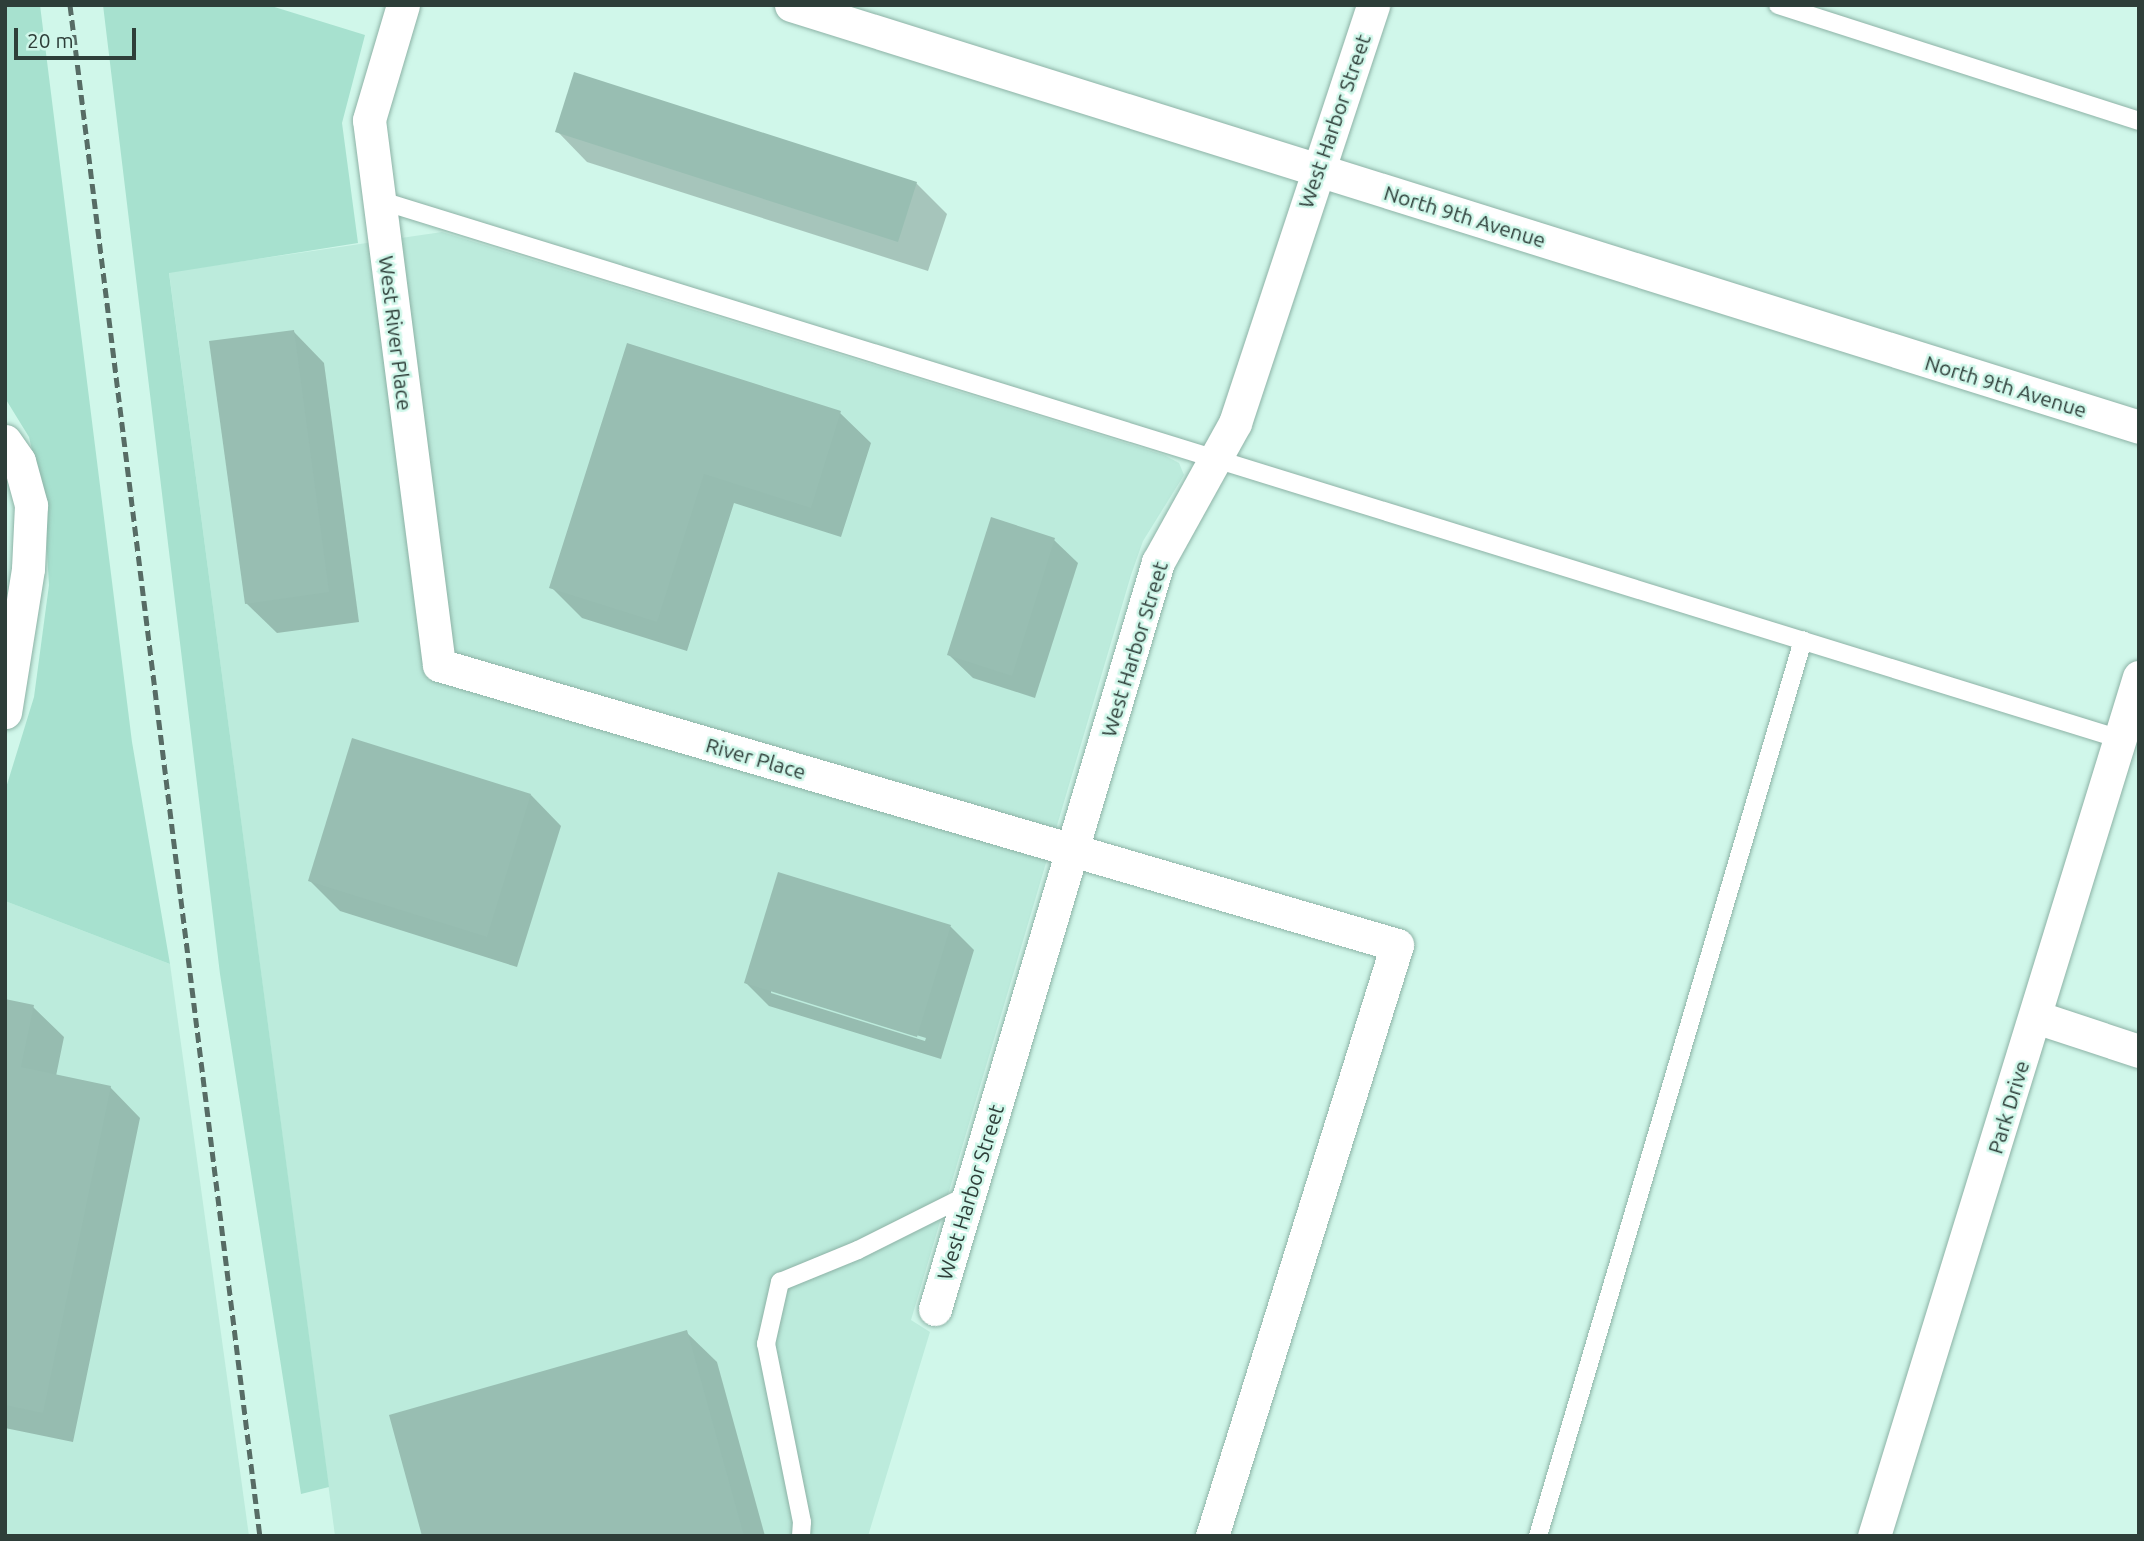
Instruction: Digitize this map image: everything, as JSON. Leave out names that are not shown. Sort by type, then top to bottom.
[{"type":"street","name":"West River Place","points":[[403,5],[369,120],[439,665]]},
{"type":"street","name":"North 9th Avenue","points":[[791,5],[2139,427]]},
{"type":"street","name":"West Harbor Street","points":[[935,1309],[1158,562],[1218,459],[1235,423],[1373,5]]},
{"type":"street","points":[[5,441],[19,461],[31,505],[28,569],[5,712]]},
{"type":"street","name":"River Place","points":[[439,665],[1397,945],[1212,1536]]},
{"type":"street","name":"Park Drive","points":[[1874,1536],[2139,677]]},
{"type":"street","points":[[2036,1017],[2139,1051]]},
{"type":"lane","points":[[1778,5],[2139,121]]},
{"type":"lane","points":[[379,200],[2120,738]]},
{"type":"lane","points":[[1538,1536],[1803,640]]},
{"type":"lane","points":[[801,1536],[802,1522],[766,1343],[780,1282],[858,1250],[970,1194]]},
{"type":"shaded area","points":[[5,5],[40,5],[132,742],[170,964],[5,901],[5,791],[34,697],[49,585],[44,501],[29,437],[5,398]]},
{"type":"shaded area","points":[[103,5],[268,5],[365,35],[342,123],[358,243],[169,273],[329,1487],[301,1494],[220,974]]},
{"type":"shaded area","points":[[442,232],[1164,455],[1179,463],[1184,475],[1143,541],[1131,575],[911,1320],[930,1332],[868,1536],[335,1536],[169,272]]},
{"type":"shaded area","points":[[5,901],[170,964],[249,1536],[5,1536]]},
{"type":"building","points":[[574,72],[917,182],[898,242],[555,132]]},
{"type":"building","points":[[294,330],[329,592],[245,604],[209,341]]},
{"type":"building","points":[[627,343],[841,411],[811,508],[704,474],[657,622],[549,588]]},
{"type":"building","points":[[991,517],[1055,538],[1012,676],[947,655]]},
{"type":"building","points":[[352,738],[531,794],[487,937],[308,881]]},
{"type":"building","points":[[778,872],[951,925],[917,1037],[744,983]]},
{"type":"building","points":[[5,999],[34,1005],[21,1067],[111,1086],[43,1413],[5,1405]]},
{"type":"building","points":[[687,1330],[744,1536],[422,1536],[389,1415]]},
{"type":"railway","points":[[70,5],[260,1536]]}]
